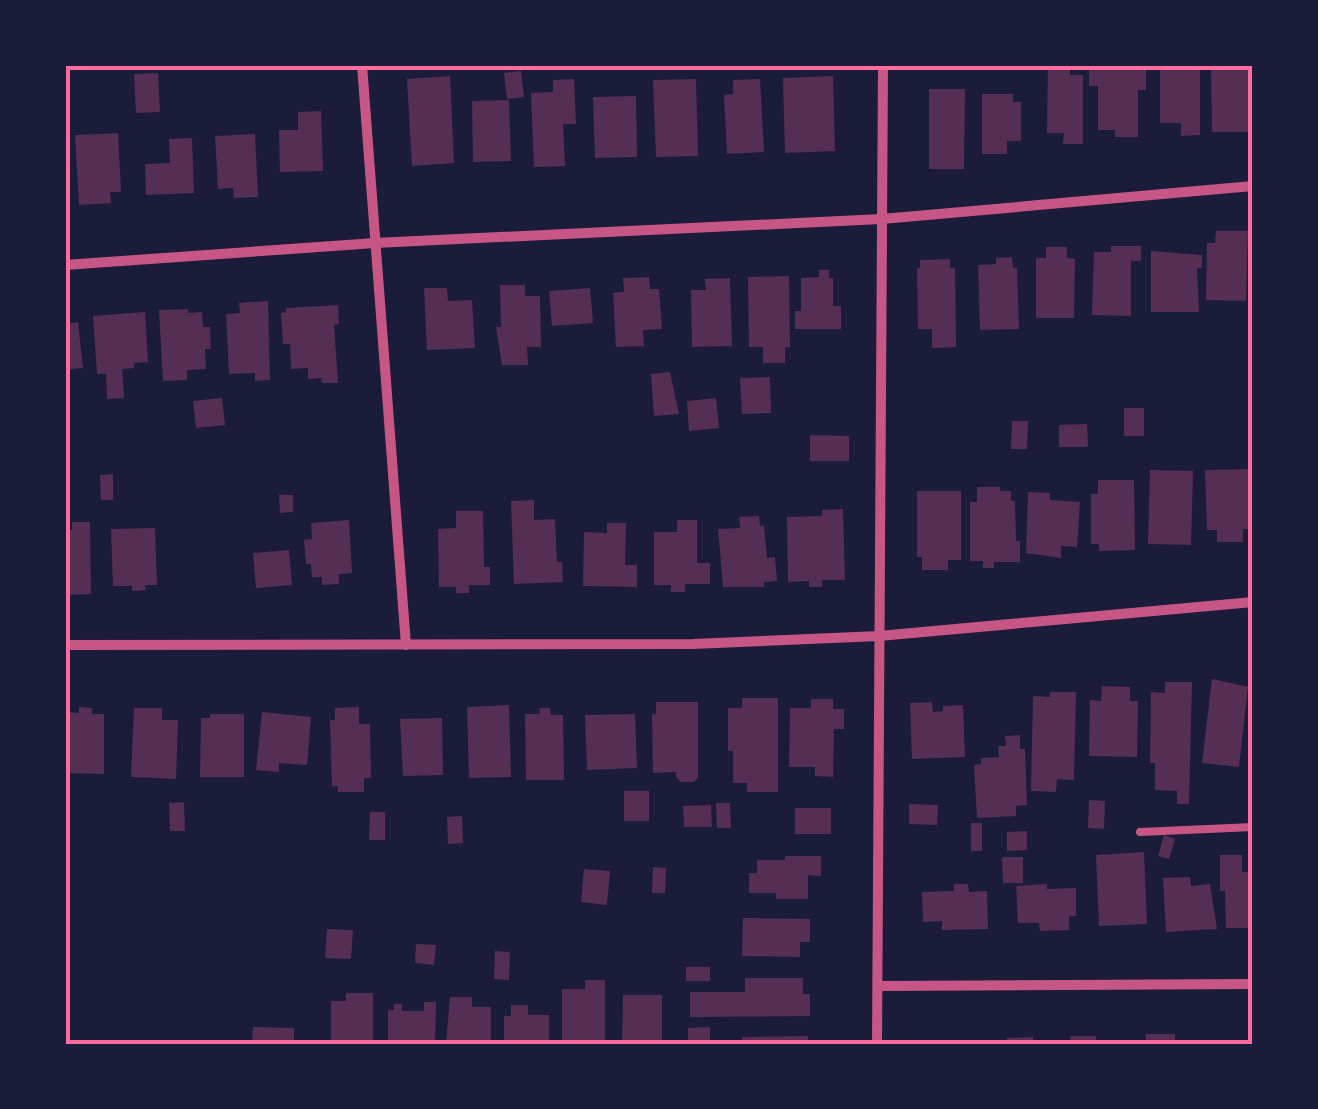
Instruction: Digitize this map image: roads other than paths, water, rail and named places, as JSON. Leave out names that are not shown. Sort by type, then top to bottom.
[{"type":"street","points":[[362,65],[406,645]]},
{"type":"street","points":[[877,1044],[883,65]]},
{"type":"street","points":[[65,265],[375,242],[882,220],[1253,186]]},
{"type":"street","points":[[65,645],[694,644],[880,636],[1253,602]]},
{"type":"street","points":[[878,986],[1253,984]]},
{"type":"lane","points":[[1140,832],[1253,827]]}]
